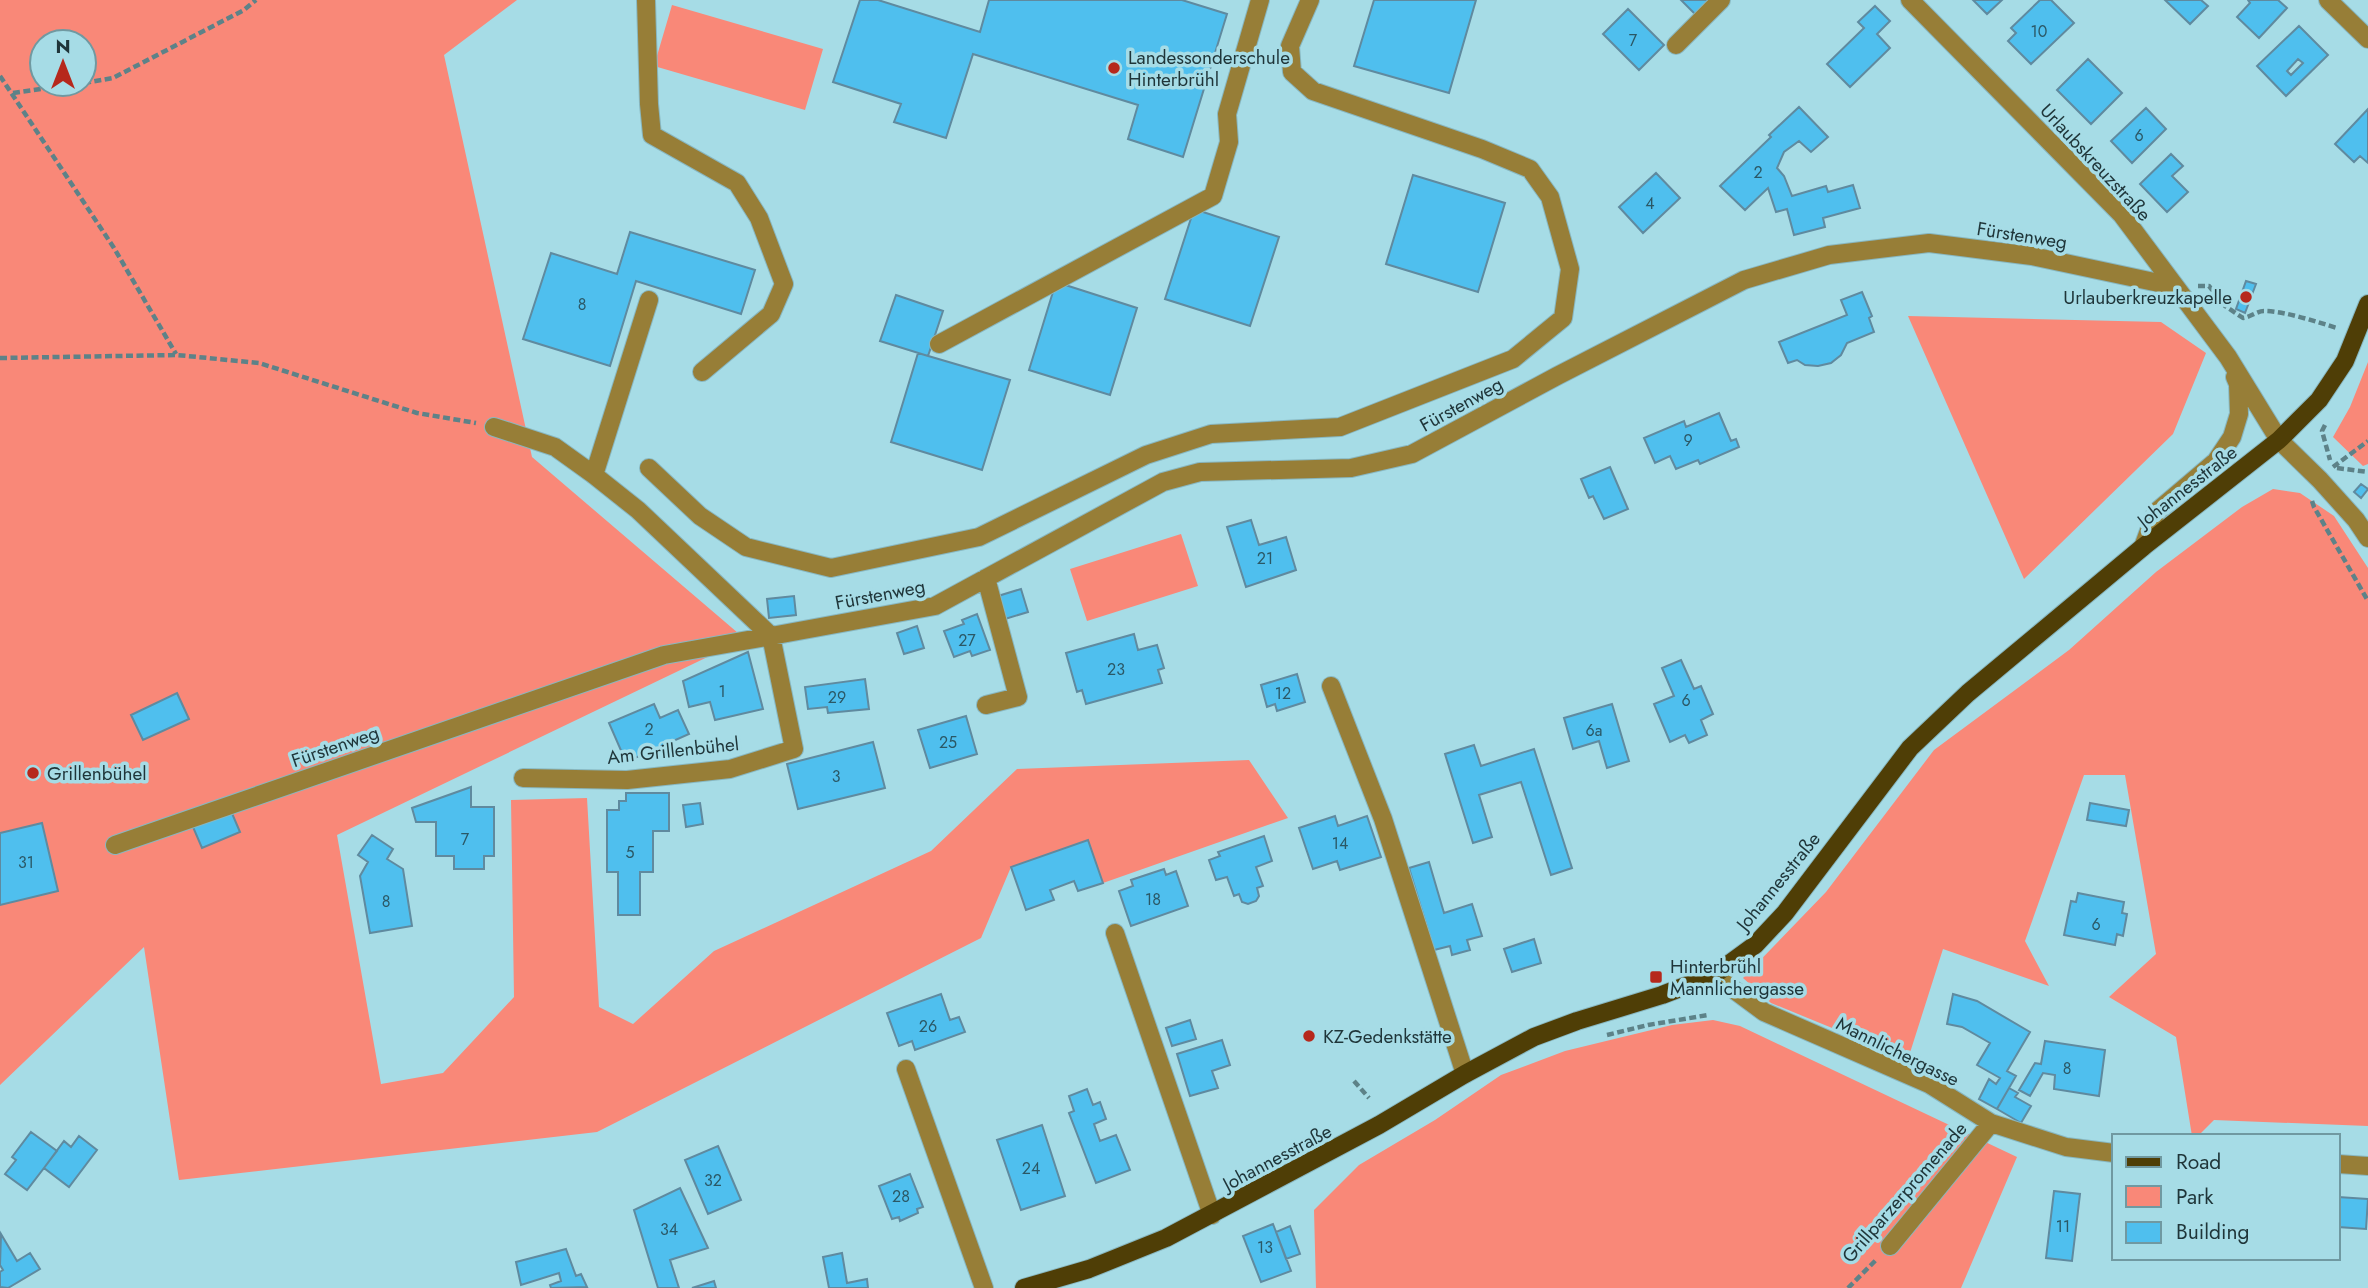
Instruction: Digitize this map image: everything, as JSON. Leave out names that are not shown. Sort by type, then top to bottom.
[{"type":"main road","name":"Johannesstraße","points":[[1024,1288],[1089,1269],[1166,1238],[1379,1125],[1534,1037],[1714,975],[1755,945],[1785,912],[1910,748],[1968,694],[2143,547],[2279,440],[2319,400],[2345,362],[2368,304]]},
{"type":"street","points":[[646,0],[652,135],[737,183],[759,218],[784,284],[771,314],[702,372]]},
{"type":"street","points":[[939,344],[1213,196],[1229,142],[1227,114],[1259,0]]},
{"type":"street","points":[[649,468],[700,516],[746,547],[831,568],[979,537],[1146,455],[1211,434],[1340,427],[1513,359],[1563,318],[1570,269],[1550,197],[1530,169],[1482,149],[1313,91],[1293,72],[1290,46],[1310,0]]},
{"type":"street","points":[[1676,45],[1721,0]]},
{"type":"street","name":"Urlaubskreuzstraße","points":[[1910,0],[2122,215],[2228,357],[2279,440],[2320,480],[2356,520],[2368,538]]},
{"type":"street","points":[[2328,0],[2368,39]]},
{"type":"street","name":"Fürstenweg","points":[[115,845],[664,654],[935,606],[1163,482],[1200,472],[1351,468],[1412,454],[1744,280],[1829,255],[1929,243],[2032,256],[2173,286]]},
{"type":"street","points":[[594,475],[649,300]]},
{"type":"street","points":[[2143,547],[2156,512],[2216,461],[2232,437],[2239,414],[2238,384],[2228,357]]},
{"type":"street","points":[[494,427],[555,447],[594,475],[638,510],[771,636]]},
{"type":"street","points":[[986,578],[1018,697],[986,705]]},
{"type":"street","name":"Am Grillenbühel","points":[[523,778],[626,780],[730,769],[794,749],[771,636]]},
{"type":"street","points":[[1331,686],[1383,819],[1465,1074]]},
{"type":"street","points":[[1115,933],[1212,1215]]},
{"type":"street","name":"Mannlichergasse","points":[[1714,975],[1764,1012],[1929,1084],[1990,1124],[2066,1147],[2112,1153]]},
{"type":"street","points":[[906,1069],[984,1288]]},
{"type":"street","name":"Grillparzerpromenade","points":[[1890,1246],[1990,1124]]},
{"type":"street","points":[[2340,1164],[2368,1166]]},
{"type":"path","points":[[98,81],[113,78],[244,10],[256,0]]},
{"type":"path","points":[[0,76],[114,248],[177,355]]},
{"type":"path","points":[[13,93],[28,91]]},
{"type":"path","points":[[2173,286],[2209,286],[2225,306],[2243,317],[2250,317],[2262,310],[2326,324]]},
{"type":"path","points":[[0,358],[177,355],[259,363],[417,413],[494,427]]},
{"type":"path","points":[[2368,441],[2333,468],[2368,471]]},
{"type":"path","points":[[2312,498],[2314,507],[2368,601]]},
{"type":"path","points":[[1600,1037],[1648,1025],[1708,1016]]},
{"type":"path","points":[[1354,1081],[1369,1098]]},
{"type":"path","name":"Grillparzerpromenade","points":[[1848,1288],[1890,1246]]},
{"type":"green space","points":[[0,0],[517,0],[444,55],[532,457],[745,639],[337,835],[381,1084],[443,1073],[514,997],[511,800],[587,798],[599,1007],[633,1024],[714,951],[931,851],[1017,769],[1249,760],[1288,818],[1103,883],[1087,840],[1011,867],[981,938],[597,1132],[179,1180],[144,947],[0,1085]]},
{"type":"green space","points":[[672,5],[823,49],[805,110],[654,66]]},
{"type":"green space","points":[[1908,316],[2161,322],[2206,353],[2173,434],[2024,579]]},
{"type":"green space","points":[[2368,362],[2368,464],[2363,466],[2333,437],[2350,407]]},
{"type":"green space","points":[[2273,489],[2300,493],[2334,516],[2368,568],[2368,1126],[2214,1120],[2200,1134],[2192,1134],[2176,1037],[2109,997],[2156,954],[2125,775],[2084,775],[2025,941],[2049,986],[1943,949],[1908,1059],[1771,1003],[1743,978],[1826,892],[1934,750],[2069,650],[2156,572],[2242,507]]},
{"type":"green space","points":[[1181,534],[1198,586],[1087,621],[1070,569]]},
{"type":"green space","points":[[1713,1020],[1740,1026],[2017,1157],[1961,1288],[1316,1288],[1314,1210],[1359,1165],[1435,1120],[1501,1075],[1565,1051],[1672,1025]]},
{"type":"building","name":"Landessonderschule Hinterbrühl","points":[[860,0],[878,0],[980,32],[989,0],[1182,0],[1227,14],[1183,157],[1128,139],[1138,105],[973,54],[946,138],[894,122],[901,104],[833,82]]},
{"type":"building","points":[[1374,0],[1476,0],[1449,93],[1354,66]]},
{"type":"building","points":[[1681,0],[1709,0],[1695,14]]},
{"type":"building","points":[[1973,0],[2002,0],[1987,14]]},
{"type":"building","points":[[2040,0],[2051,0],[2074,23],[2031,64],[2008,41],[2016,33],[2011,28]]},
{"type":"building","points":[[2165,0],[2201,0],[2208,6],[2190,24]]},
{"type":"building","points":[[2248,0],[2278,0],[2287,8],[2259,38],[2237,17],[2250,3]]},
{"type":"building","points":[[1875,6],[1890,21],[1877,34],[1890,48],[1850,87],[1827,64],[1864,28],[1858,22]]},
{"type":"building","points":[[1628,9],[1664,45],[1639,70],[1603,34]]},
{"type":"building","points":[[2299,26],[2328,55],[2286,96],[2257,66]],"holes":[[[2298,59],[2303,63],[2291,75],[2287,71]]]},
{"type":"building","points":[[2088,59],[2122,93],[2091,124],[2057,90]]},
{"type":"building","points":[[1799,107],[1828,137],[1811,152],[1799,141],[1784,152],[1777,168],[1784,176],[1792,196],[1826,186],[1828,192],[1853,185],[1860,208],[1823,218],[1825,227],[1794,235],[1787,209],[1776,212],[1768,188],[1745,210],[1720,186]]},
{"type":"building","points":[[2146,108],[2166,129],[2132,163],[2111,141]]},
{"type":"building","points":[[2368,109],[2368,163],[2360,156],[2354,162],[2335,144]]},
{"type":"building","points":[[2171,154],[2183,166],[2172,176],[2188,192],[2167,212],[2140,184]]},
{"type":"building","points":[[1656,173],[1680,198],[1643,233],[1619,207]]},
{"type":"building","points":[[1413,175],[1505,203],[1478,292],[1386,264]]},
{"type":"building","points":[[1194,209],[1279,237],[1250,326],[1165,299]]},
{"type":"building","points":[[630,232],[755,270],[741,314],[636,281],[610,366],[523,339],[551,253],[617,274]]},
{"type":"building","name":"Urlauberkreuzkapelle","points":[[2246,281],[2256,284],[2245,313],[2236,309]]},
{"type":"building","points":[[1056,282],[1137,308],[1110,395],[1029,370]]},
{"type":"building","points":[[1862,292],[1872,316],[1869,318],[1874,332],[1847,343],[1841,355],[1831,363],[1805,365],[1797,360],[1788,363],[1779,342],[1847,315],[1841,300]]},
{"type":"building","points":[[896,295],[943,311],[928,356],[880,341]]},
{"type":"building","points":[[918,353],[1010,380],[982,470],[891,442]]},
{"type":"building","points":[[1719,413],[1731,441],[1736,439],[1739,447],[1700,464],[1698,460],[1676,469],[1670,456],[1655,463],[1644,438],[1684,421],[1686,427]]},
{"type":"building","points":[[1610,467],[1628,509],[1604,519],[1593,496],[1589,498],[1581,479]]},
{"type":"building","points":[[2361,484],[2368,489],[2361,498],[2354,492]]},
{"type":"building","points":[[1251,520],[1259,545],[1286,537],[1296,570],[1246,587],[1227,527]]},
{"type":"building","points":[[1021,589],[1028,612],[1005,619],[998,596]]},
{"type":"building","points":[[794,596],[796,615],[769,618],[767,599]]},
{"type":"building","points":[[977,614],[990,650],[972,656],[970,651],[954,657],[944,631],[964,624],[962,620]]},
{"type":"building","points":[[917,626],[924,648],[904,654],[897,633]]},
{"type":"building","points":[[1134,634],[1138,650],[1157,645],[1164,668],[1158,670],[1162,683],[1086,704],[1082,690],[1077,692],[1066,653]]},
{"type":"building","points":[[748,652],[763,709],[715,720],[710,702],[689,707],[683,681]]},
{"type":"building","points":[[1681,660],[1694,689],[1701,686],[1713,714],[1701,720],[1707,735],[1689,743],[1685,735],[1670,742],[1654,704],[1674,696],[1662,668]]},
{"type":"building","points":[[1297,674],[1305,702],[1277,711],[1275,704],[1267,707],[1261,685]]},
{"type":"building","points":[[865,679],[869,709],[828,713],[827,707],[808,709],[805,687]]},
{"type":"building","points":[[177,693],[189,719],[143,740],[131,715]]},
{"type":"building","points":[[654,704],[660,718],[678,710],[689,734],[626,762],[609,723]]},
{"type":"building","points":[[1612,704],[1629,761],[1607,768],[1599,741],[1573,749],[1564,718]]},
{"type":"building","points":[[966,716],[977,754],[930,768],[918,730]]},
{"type":"building","points":[[873,742],[885,788],[798,809],[787,764]]},
{"type":"building","points":[[1474,745],[1481,766],[1534,749],[1572,868],[1551,875],[1521,782],[1479,795],[1492,837],[1473,843],[1445,754]]},
{"type":"building","points":[[471,787],[471,807],[494,807],[494,856],[484,856],[484,869],[454,869],[454,856],[436,856],[436,822],[416,822],[412,808]]},
{"type":"building","points":[[626,793],[669,793],[669,831],[653,831],[653,872],[640,872],[640,915],[618,915],[618,872],[607,872],[607,810],[619,810],[619,801],[626,801]]},
{"type":"building","points":[[700,803],[703,824],[686,827],[683,805]]},
{"type":"building","points":[[2090,803],[2129,810],[2126,826],[2087,820]]},
{"type":"building","points":[[231,811],[240,832],[202,848],[193,827]]},
{"type":"building","points":[[1335,816],[1338,826],[1367,816],[1381,857],[1340,870],[1337,861],[1313,869],[1299,828]]},
{"type":"building","points":[[42,823],[58,891],[0,905],[0,833]]},
{"type":"building","points":[[372,835],[393,849],[387,859],[403,869],[412,926],[370,933],[360,876],[368,862],[358,855]]},
{"type":"building","points":[[1264,836],[1272,861],[1256,867],[1263,886],[1257,888],[1259,896],[1256,901],[1248,904],[1242,902],[1239,894],[1234,896],[1227,877],[1216,880],[1209,860],[1220,856],[1218,852]]},
{"type":"building","points":[[1088,840],[1103,883],[1078,891],[1074,881],[1050,890],[1054,900],[1026,910],[1011,867]]},
{"type":"building","points":[[1429,862],[1444,913],[1472,904],[1482,936],[1467,940],[1470,950],[1452,955],[1450,946],[1434,950],[1409,868]]},
{"type":"building","points":[[1164,869],[1166,875],[1176,871],[1188,906],[1131,926],[1119,891],[1133,886],[1131,880]]},
{"type":"building","points":[[2078,893],[2124,902],[2122,913],[2127,914],[2123,936],[2117,934],[2115,945],[2064,935],[2071,901],[2076,902]]},
{"type":"building","points":[[1534,939],[1541,963],[1512,972],[1504,949]]},
{"type":"building","points":[[941,994],[950,1020],[959,1017],[965,1032],[915,1050],[912,1041],[899,1046],[887,1013]]},
{"type":"building","points":[[1953,994],[1977,1001],[2030,1032],[2007,1071],[2016,1076],[1997,1109],[1979,1099],[1989,1079],[1996,1084],[2000,1078],[1977,1065],[1990,1043],[1962,1027],[1947,1024]]},
{"type":"building","points":[[1190,1020],[1196,1039],[1172,1046],[1166,1028]]},
{"type":"building","points":[[1222,1040],[1230,1065],[1212,1071],[1218,1088],[1190,1096],[1177,1054]]},
{"type":"building","points":[[2045,1041],[2105,1050],[2099,1096],[2054,1089],[2055,1075],[2043,1073],[2030,1096],[2019,1090],[2035,1063],[2041,1064]]},
{"type":"building","points":[[2009,1088],[2018,1093],[2015,1097],[2031,1106],[2021,1123],[1997,1109]]},
{"type":"building","points":[[1087,1089],[1093,1105],[1100,1102],[1106,1119],[1094,1124],[1100,1141],[1116,1135],[1130,1170],[1096,1183],[1069,1113],[1074,1111],[1069,1096]]},
{"type":"building","points":[[1042,1125],[1065,1196],[1021,1210],[997,1140]]},
{"type":"building","points":[[31,1132],[57,1151],[27,1190],[5,1174],[16,1160],[12,1157]]},
{"type":"building","points":[[79,1136],[97,1150],[69,1187],[44,1168],[64,1141],[71,1147]]},
{"type":"building","points":[[718,1146],[741,1200],[708,1214],[685,1160]]},
{"type":"building","points":[[910,1174],[923,1207],[917,1209],[918,1213],[900,1221],[899,1217],[892,1219],[879,1186]]},
{"type":"building","points":[[680,1188],[708,1248],[670,1260],[679,1288],[658,1288],[634,1210]]},
{"type":"building","points":[[2054,1191],[2080,1194],[2072,1261],[2046,1258]]},
{"type":"building","points":[[2340,1197],[2368,1199],[2366,1229],[2340,1227]]},
{"type":"building","points":[[1273,1224],[1291,1271],[1261,1282],[1243,1236]]},
{"type":"building","points":[[1290,1226],[1300,1254],[1286,1259],[1276,1232]]},
{"type":"building","points":[[1,1234],[17,1261],[30,1253],[40,1269],[8,1288],[0,1287],[0,1272],[3,1270],[0,1265]]},
{"type":"building","points":[[566,1249],[576,1276],[581,1274],[587,1287],[551,1288],[550,1285],[561,1281],[559,1273],[521,1285],[516,1262]]},
{"type":"building","points":[[842,1253],[847,1283],[867,1279],[868,1288],[829,1288],[823,1257]]},
{"type":"building","points":[[714,1281],[716,1288],[692,1288]]},
{"type":"place","name":"Landessonderschule Hinterbrühl","points":[[1114,68]]},
{"type":"place","name":"Urlauberkreuzkapelle","points":[[2246,297]]},
{"type":"place","name":"Grillenbühel","points":[[33,773]]},
{"type":"place","name":"Hinterbrühl Mannlichergasse","points":[[1656,977]]},
{"type":"place","name":"KZ-Gedenkstätte","points":[[1309,1036]]}]
